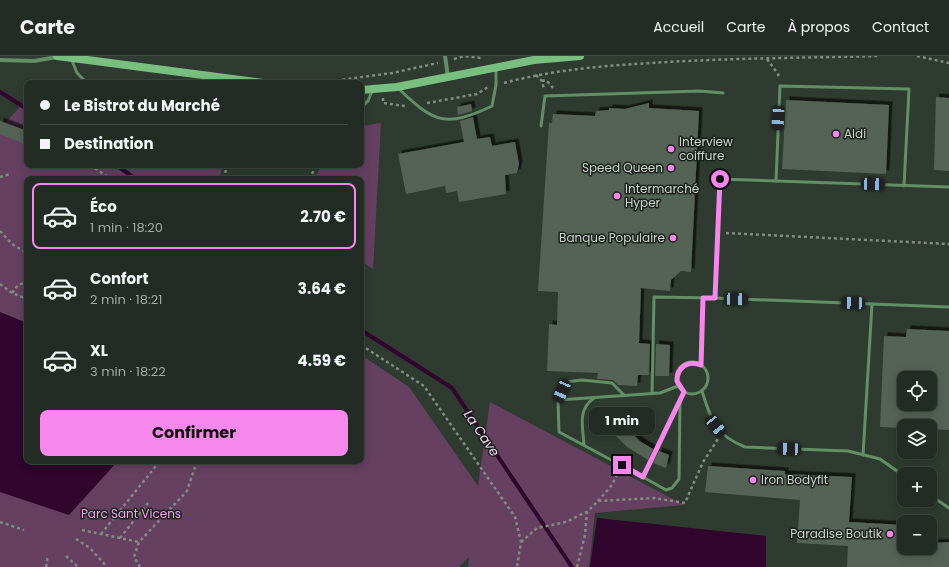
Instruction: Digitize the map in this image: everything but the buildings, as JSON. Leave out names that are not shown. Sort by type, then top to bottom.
[{"type":"street","points":[[0,60],[34,61],[58,56],[240,80]]},
{"type":"street","points":[[445,56],[448,78]]},
{"type":"street","points":[[364,90],[397,87],[448,78],[534,60],[580,56]]},
{"type":"lane","points":[[71,58],[77,73],[84,80]]},
{"type":"lane","points":[[397,87],[415,105],[437,118],[459,119],[473,115],[492,106],[496,85],[496,68]]},
{"type":"lane","points":[[776,181],[780,86],[909,89],[904,186]]},
{"type":"lane","points":[[364,104],[368,101],[372,90]]},
{"type":"lane","points":[[541,126],[545,96],[700,91],[723,93]]},
{"type":"lane","points":[[715,298],[720,179],[949,187]]},
{"type":"lane","points":[[652,393],[654,297],[949,307]]},
{"type":"lane","points":[[701,365],[691,363],[682,367],[677,376],[678,386],[684,392],[693,394],[702,391],[708,383],[707,373],[701,365],[703,298]]},
{"type":"lane","points":[[863,455],[872,304]]},
{"type":"lane","points":[[624,395],[612,383],[582,380],[566,382],[558,400],[559,432],[666,490],[677,484],[679,479],[680,400]]},
{"type":"lane","points":[[558,400],[660,393],[678,386]]},
{"type":"lane","points":[[702,391],[711,419],[722,434],[730,441],[745,447],[848,451],[880,460],[897,471]]},
{"type":"lane","points":[[643,477],[684,392]]},
{"type":"lane","points":[[584,445],[582,412],[585,406],[596,397]]},
{"type":"lane","points":[[937,500],[949,508]]},
{"type":"path","points":[[340,80],[446,62],[464,56],[484,57]]},
{"type":"path","points":[[380,74],[383,104],[400,106],[415,105],[477,94],[487,87],[535,75],[608,66],[685,61],[878,56]]},
{"type":"path","points":[[917,56],[949,63]]},
{"type":"path","points":[[767,59],[778,74],[780,86]]},
{"type":"path","points":[[535,75],[542,81],[544,89]]},
{"type":"path","points":[[94,168],[106,176]]},
{"type":"path","points":[[0,177],[10,174]]},
{"type":"path","points":[[0,231],[12,244],[24,251]]},
{"type":"path","points":[[718,232],[949,244]]},
{"type":"path","points":[[12,293],[18,285],[24,283]]},
{"type":"path","points":[[0,284],[12,293],[24,298]]},
{"type":"path","points":[[364,347],[424,386],[515,517],[521,542],[517,567]]},
{"type":"path","points":[[598,500],[654,498],[685,503],[702,462],[722,434]]},
{"type":"path","points":[[100,534],[158,464]]},
{"type":"path","points":[[140,567],[134,557],[139,542],[187,491],[196,464]]},
{"type":"path","points":[[521,542],[537,528],[566,522],[587,512],[612,485],[622,465]]},
{"type":"path","points":[[120,538],[148,503]]},
{"type":"path","points":[[577,567],[585,535],[587,512]]},
{"type":"path","points":[[0,522],[24,530]]},
{"type":"path","points":[[82,530],[139,542]]},
{"type":"path","points":[[76,540],[90,548],[107,567]]},
{"type":"path","points":[[46,567],[48,555]]},
{"type":"path","points":[[66,556],[78,567]]},
{"type":"green space","name":"Parc Sant Vicens","points":[[24,102],[24,168],[222,168],[220,176],[24,176],[24,464],[364,464],[364,357],[409,387],[478,486],[490,402],[684,505],[595,513],[589,567],[468,567],[469,557],[459,567],[0,567],[0,129]]},
{"type":"green space","points":[[381,123],[373,269],[364,263],[364,176],[316,176],[320,168],[364,168],[364,126]]},
{"type":"shaded area","points":[[0,312],[24,322],[24,464],[115,464],[69,515],[0,492]]},
{"type":"shaded area","points":[[597,518],[766,536],[766,567],[590,567]]},
{"type":"waterway","name":"La Cave","points":[[0,92],[24,107]]},
{"type":"waterway","name":"La Cave","points":[[120,168],[132,176]]},
{"type":"waterway","name":"La Cave","points":[[364,332],[452,388],[572,567]]},
{"type":"place","name":"Aldi","points":[[836,134]]},
{"type":"place","name":"Interview coiffure","points":[[671,149]]},
{"type":"place","name":"Speed Queen","points":[[671,168]]},
{"type":"place","name":"Intermarché Hyper","points":[[617,196]]},
{"type":"place","name":"Banque Populaire","points":[[673,238]]},
{"type":"place","name":"Iron Bodyfit","points":[[753,480]]},
{"type":"place","name":"Paradise Boutik","points":[[890,534]]},
{"type":"route","points":[[622,465],[643,477],[684,392],[678,386],[678,371],[686,364],[696,363],[701,365],[703,298],[715,298],[720,179]]}]
